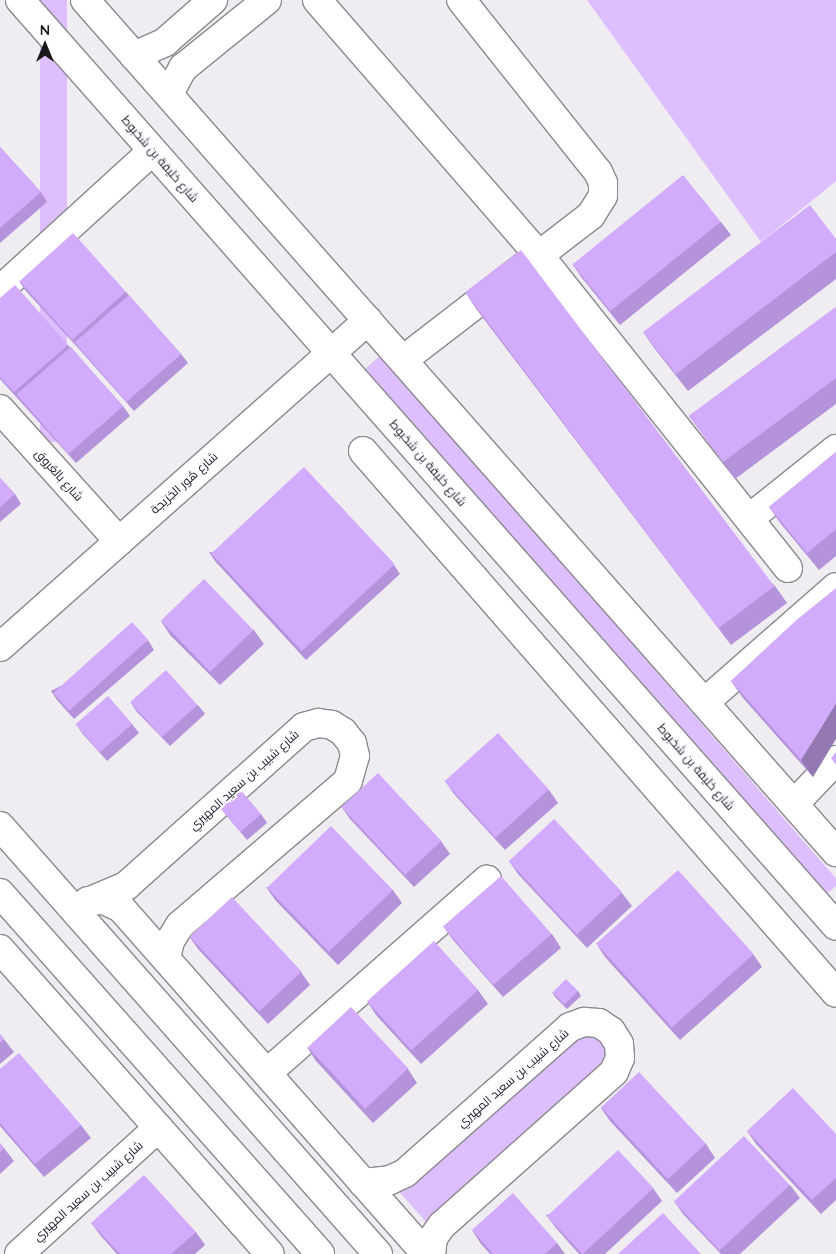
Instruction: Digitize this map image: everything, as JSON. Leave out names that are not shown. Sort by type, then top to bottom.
[{"type":"street","name":"شارع خليفة بن شخبوط","points":[[20,0],[836,926]]},
{"type":"street","points":[[85,0],[836,852]]},
{"type":"street","points":[[134,56],[164,42],[213,0]]},
{"type":"street","points":[[169,94],[183,68],[267,0]]},
{"type":"street","points":[[317,0],[687,423],[788,568]]},
{"type":"street","points":[[403,360],[599,206],[603,183],[598,172],[461,0]]},
{"type":"street","points":[[0,290],[152,151]]},
{"type":"street","name":"شارع هُور الخِرَيجة","points":[[0,647],[368,320]]},
{"type":"street","name":"شارع بالعُروق","points":[[0,409],[119,541]]},
{"type":"street","points":[[751,517],[836,449]]},
{"type":"street","points":[[363,451],[836,993]]},
{"type":"street","points":[[469,574],[472,513]]},
{"type":"street","points":[[705,702],[836,587]]},
{"type":"street","name":"شارع شبيب بن سعيد المهيري","points":[[80,901],[126,886],[304,727],[318,723],[332,725],[343,732],[352,743],[355,756],[348,781],[180,925],[170,941],[166,959]]},
{"type":"street","points":[[794,804],[836,760]]},
{"type":"street","points":[[0,826],[80,901],[378,1254]]},
{"type":"street","points":[[267,1073],[487,880]]},
{"type":"street","points":[[0,893],[320,1254]]},
{"type":"street","points":[[80,901],[104,900],[121,908],[426,1254]]},
{"type":"street","points":[[0,949],[270,1254]]},
{"type":"street","points":[[54,1011],[82,985]]},
{"type":"street","name":"شارع شبيب بن سعيد المهيري","points":[[363,1183],[390,1180],[405,1173],[570,1027],[584,1022],[599,1023],[611,1031],[619,1044],[620,1058],[614,1072],[442,1225],[434,1238],[431,1254]]},
{"type":"street","name":"شارع شبيب بن سعيد المهيري","points":[[19,1254],[158,1128]]},
{"type":"shaded area","points":[[40,0],[67,0],[67,442],[40,442]]},
{"type":"shaded area","points":[[587,0],[836,0],[836,181],[761,242]]},
{"type":"shaded area","points":[[381,355],[836,878],[836,886],[822,898],[364,370]]},
{"type":"shaded area","points":[[578,1021],[604,1034],[617,1055],[426,1222],[395,1187]]},
{"type":"building","points":[[0,147],[41,192],[0,228]]},
{"type":"building","points":[[683,175],[721,222],[610,311],[573,264]]},
{"type":"building","points":[[810,205],[836,239],[836,252],[676,374],[643,332]]},
{"type":"building","points":[[73,233],[126,292],[72,340],[19,281]]},
{"type":"building","points":[[521,250],[774,586],[718,628],[465,292]]},
{"type":"building","points":[[15,285],[68,345],[14,392],[0,377],[0,298]]},
{"type":"building","points":[[129,295],[181,355],[126,402],[75,342]]},
{"type":"building","points":[[836,307],[836,378],[723,462],[689,416]]},
{"type":"building","points":[[71,347],[123,407],[68,454],[17,394]]},
{"type":"building","points":[[836,452],[836,529],[807,553],[769,507]]},
{"type":"building","points":[[304,467],[395,564],[302,651],[211,554]]},
{"type":"building","points":[[0,478],[15,494],[0,507]]},
{"type":"building","points":[[204,579],[253,630],[210,672],[161,621]]},
{"type":"building","points":[[836,588],[836,703],[801,760],[731,681],[799,618]]},
{"type":"building","points":[[132,622],[148,640],[69,711],[53,693]]},
{"type":"building","points":[[166,670],[197,705],[162,737],[130,702]]},
{"type":"building","points":[[108,696],[132,724],[100,752],[76,724]]},
{"type":"building","points":[[498,733],[549,789],[495,838],[444,781]]},
{"type":"building","points":[[836,752],[836,765],[831,758]]},
{"type":"building","points":[[378,773],[441,841],[405,875],[341,807]]},
{"type":"building","points":[[240,789],[261,814],[241,832],[219,806]]},
{"type":"building","points":[[554,819],[622,892],[577,934],[509,861]]},
{"type":"building","points":[[331,826],[393,890],[329,952],[267,888]]},
{"type":"building","points":[[678,870],[754,954],[672,1028],[596,944]]},
{"type":"building","points":[[501,876],[552,934],[493,985],[443,927]]},
{"type":"building","points":[[232,897],[302,972],[259,1011],[190,937]]},
{"type":"building","points":[[434,941],[478,990],[411,1050],[367,1001]]},
{"type":"building","points":[[566,979],[578,991],[565,1004],[553,992]]},
{"type":"building","points":[[351,1007],[408,1068],[365,1109],[308,1047]]},
{"type":"building","points":[[0,1034],[4,1039],[0,1043]]},
{"type":"building","points":[[19,1053],[81,1125],[35,1164],[0,1123],[0,1069]]},
{"type":"building","points":[[639,1072],[706,1144],[668,1179],[601,1107]]},
{"type":"building","points":[[793,1088],[836,1134],[836,1178],[812,1200],[747,1131]]},
{"type":"building","points":[[744,1136],[790,1185],[719,1250],[674,1201]]},
{"type":"building","points":[[0,1143],[4,1148],[0,1152]]},
{"type":"building","points":[[618,1150],[653,1188],[583,1254],[547,1216]]},
{"type":"building","points":[[144,1175],[196,1232],[171,1254],[120,1254],[91,1223]]},
{"type":"building","points":[[513,1193],[557,1243],[545,1254],[493,1254],[472,1230]]},
{"type":"building","points":[[663,1213],[701,1254],[618,1254]]}]
